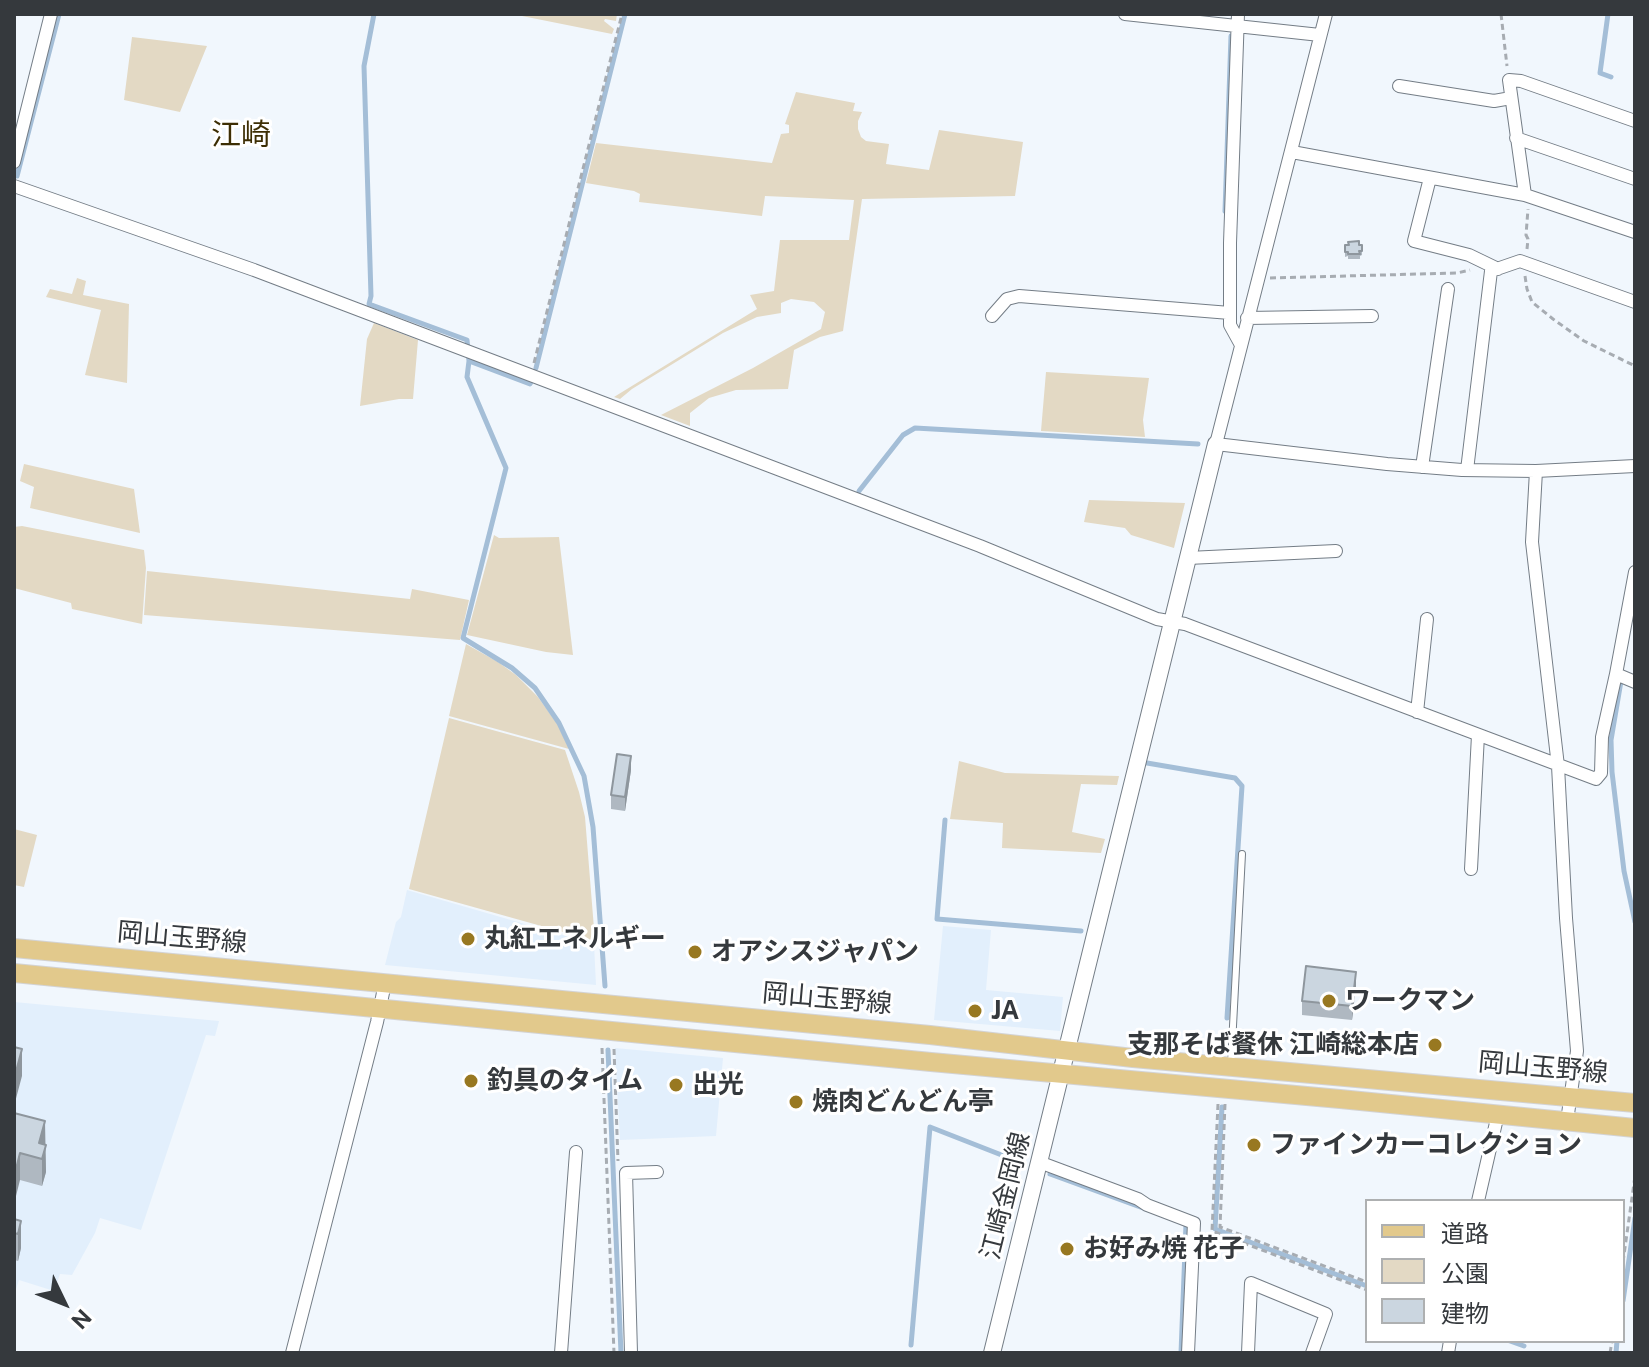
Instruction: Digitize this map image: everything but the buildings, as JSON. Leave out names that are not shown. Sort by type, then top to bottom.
[{"type":"main road","name":"岡山玉野線","points":[[14,948],[1133,1058],[1635,1103]]},
{"type":"main road","name":"岡山玉野線","points":[[14,973],[1635,1128]]},
{"type":"street","points":[[14,162],[51,14]]},
{"type":"street","points":[[1125,14],[1238,20],[1320,35]]},
{"type":"street","points":[[1326,14],[1216,444],[1467,470],[1536,471],[1635,466]]},
{"type":"street","points":[[1238,20],[1230,325],[1241,345]]},
{"type":"street","points":[[1527,196],[1509,80],[1521,81],[1635,121]]},
{"type":"street","points":[[1399,86],[1494,101],[1511,98]]},
{"type":"street","points":[[1516,138],[1635,179]]},
{"type":"street","points":[[1292,152],[1527,196],[1635,232]]},
{"type":"street","points":[[1430,178],[1414,241],[1469,255],[1495,270],[1520,261],[1635,302]]},
{"type":"street","points":[[14,186],[254,270],[980,546],[1157,619],[1185,624],[1596,779],[1601,773],[1602,737],[1624,677],[1635,572]]},
{"type":"street","points":[[1467,470],[1495,270]]},
{"type":"street","points":[[1422,467],[1448,289]]},
{"type":"street","points":[[992,316],[1007,299],[1019,296],[1230,313]]},
{"type":"street","points":[[1247,318],[1372,316]]},
{"type":"street","name":"江崎金岡線","points":[[992,1353],[1216,444]]},
{"type":"street","points":[[1536,471],[1532,542],[1558,766],[1577,1051],[1567,1121]]},
{"type":"street","points":[[1188,558],[1336,551]]},
{"type":"street","points":[[1417,712],[1427,619]]},
{"type":"street","points":[[1471,869],[1478,735]]},
{"type":"street","points":[[292,1353],[385,983]]},
{"type":"street","points":[[1478,1199],[1498,1114]]},
{"type":"street","points":[[561,1353],[576,1152]]},
{"type":"street","points":[[1039,1162],[1194,1223],[1188,1353]]},
{"type":"street","points":[[631,1353],[626,1173],[657,1172]]},
{"type":"street","points":[[1248,1353],[1251,1283],[1326,1314],[1312,1353]]},
{"type":"lane","points":[[1231,1067],[1242,854]]},
{"type":"path","points":[[531,376],[622,14]]},
{"type":"path","points":[[1501,14],[1509,80]]},
{"type":"path","points":[[1527,196],[1525,274],[1532,302],[1584,341],[1635,366]]},
{"type":"path","points":[[1257,278],[1457,273],[1485,266],[1495,270]]},
{"type":"path","points":[[602,1044],[614,1353]]},
{"type":"path","points":[[613,1045],[618,1168]]},
{"type":"path","points":[[1218,1104],[1212,1231],[1365,1289]]},
{"type":"path","points":[[1225,1104],[1220,1227],[1365,1281]]},
{"type":"path","points":[[1625,1248],[1635,1176]]},
{"type":"shaded area","points":[[407,890],[594,944],[596,985],[385,965]]},
{"type":"shaded area","points":[[943,926],[991,930],[986,990],[1063,997],[1060,1031],[934,1020]]},
{"type":"shaded area","points":[[14,1002],[219,1021],[215,1036],[206,1035],[141,1230],[100,1218],[72,1275],[60,1274],[54,1291],[19,1280],[14,1295]]},
{"type":"shaded area","points":[[615,1048],[723,1058],[716,1136],[620,1140]]},
{"type":"green space","points":[[512,14],[617,14],[616,21],[604,21],[614,29],[612,34]]},
{"type":"green space","points":[[132,37],[207,46],[180,112],[124,100]]},
{"type":"green space","points":[[796,92],[855,103],[853,111],[862,112],[858,121],[861,137],[866,141],[889,144],[886,164],[929,170],[939,130],[1023,142],[1015,196],[862,199],[843,331],[820,337],[794,350],[788,389],[736,390],[709,398],[690,413],[690,426],[661,415],[821,329],[825,312],[814,302],[791,299],[781,303],[781,313],[757,317],[723,333],[620,399],[614,397],[757,309],[750,295],[774,291],[780,240],[849,240],[854,200],[765,196],[762,216],[639,202],[640,194],[634,191],[586,183],[596,143],[772,163],[781,134],[789,133],[789,125],[785,124]]},
{"type":"green space","points":[[77,278],[86,281],[83,295],[129,304],[127,383],[85,375],[101,310],[46,297],[50,289],[72,294]]},
{"type":"green space","points":[[374,323],[418,340],[413,399],[360,406],[367,339]]},
{"type":"green space","points":[[1046,372],[1149,378],[1143,420],[1145,437],[1041,431]]},
{"type":"green space","points":[[24,464],[134,489],[140,533],[30,508],[34,487],[20,481]]},
{"type":"green space","points":[[1089,500],[1185,503],[1174,548],[1131,535],[1125,528],[1084,522]]},
{"type":"green space","points":[[14,527],[144,550],[146,568],[142,624],[72,609],[71,603],[14,588]]},
{"type":"green space","points":[[494,535],[499,538],[559,537],[573,655],[467,635]]},
{"type":"green space","points":[[147,571],[410,599],[412,589],[469,600],[460,640],[144,615]]},
{"type":"green space","points":[[466,644],[516,675],[538,697],[558,725],[569,749],[449,716]]},
{"type":"green space","points":[[449,718],[565,750],[585,817],[595,941],[409,889]]},
{"type":"green space","points":[[959,761],[1005,773],[1119,776],[1117,785],[1081,784],[1072,832],[1105,839],[1101,853],[1002,848],[1003,823],[950,819]]},
{"type":"green space","points":[[14,829],[37,835],[24,887],[14,885]]},
{"type":"waterway","points":[[17,176],[59,14]]},
{"type":"waterway","points":[[374,14],[364,66],[369,304],[467,340],[467,377],[506,468],[463,638],[512,668],[535,688],[559,723],[584,776],[593,827],[605,986]]},
{"type":"waterway","points":[[536,368],[625,14]]},
{"type":"waterway","points":[[1608,14],[1600,73],[1611,77]]},
{"type":"waterway","points":[[1225,211],[1231,36]]},
{"type":"waterway","points":[[469,361],[531,382]]},
{"type":"waterway","points":[[859,491],[903,435],[915,428],[1198,444]]},
{"type":"waterway","points":[[1621,681],[1611,740],[1612,772],[1624,871],[1635,922]]},
{"type":"waterway","points":[[1147,763],[1235,778],[1242,786],[1227,1018]]},
{"type":"waterway","points":[[945,820],[937,919],[1081,931]]},
{"type":"waterway","points":[[608,1050],[621,1353]]},
{"type":"waterway","points":[[1222,1107],[1215,1229],[1365,1285]]},
{"type":"waterway","points":[[911,1345],[930,1127],[1022,1163]]},
{"type":"waterway","points":[[1050,1174],[1143,1208]]},
{"type":"waterway","points":[[1625,1287],[1635,1218]]},
{"type":"waterway","points":[[1181,1353],[1186,1224],[1183,1223]]},
{"type":"waterway","points":[[1516,1343],[1524,1346]]},
{"type":"waterway","points":[[1616,1353],[1617,1343]]},
{"type":"place","name":"丸紅エネルギー","points":[[468,939]]},
{"type":"place","name":"オアシスジャパン","points":[[695,952]]},
{"type":"place","name":"ワークマン","points":[[1329,1001]]},
{"type":"place","name":"JA","points":[[975,1011]]},
{"type":"place","name":"支那そば餐休 江崎総本店","points":[[1435,1045]]},
{"type":"place","name":"釣具のタイム","points":[[471,1081]]},
{"type":"place","name":"出光","points":[[676,1085]]},
{"type":"place","name":"焼肉どんどん亭","points":[[796,1102]]},
{"type":"place","name":"ファインカーコレクション","points":[[1254,1145]]},
{"type":"place","name":"お好み焼 花子","points":[[1067,1249]]},
{"type":"district","name":"江崎","points":[[241,136]]}]
